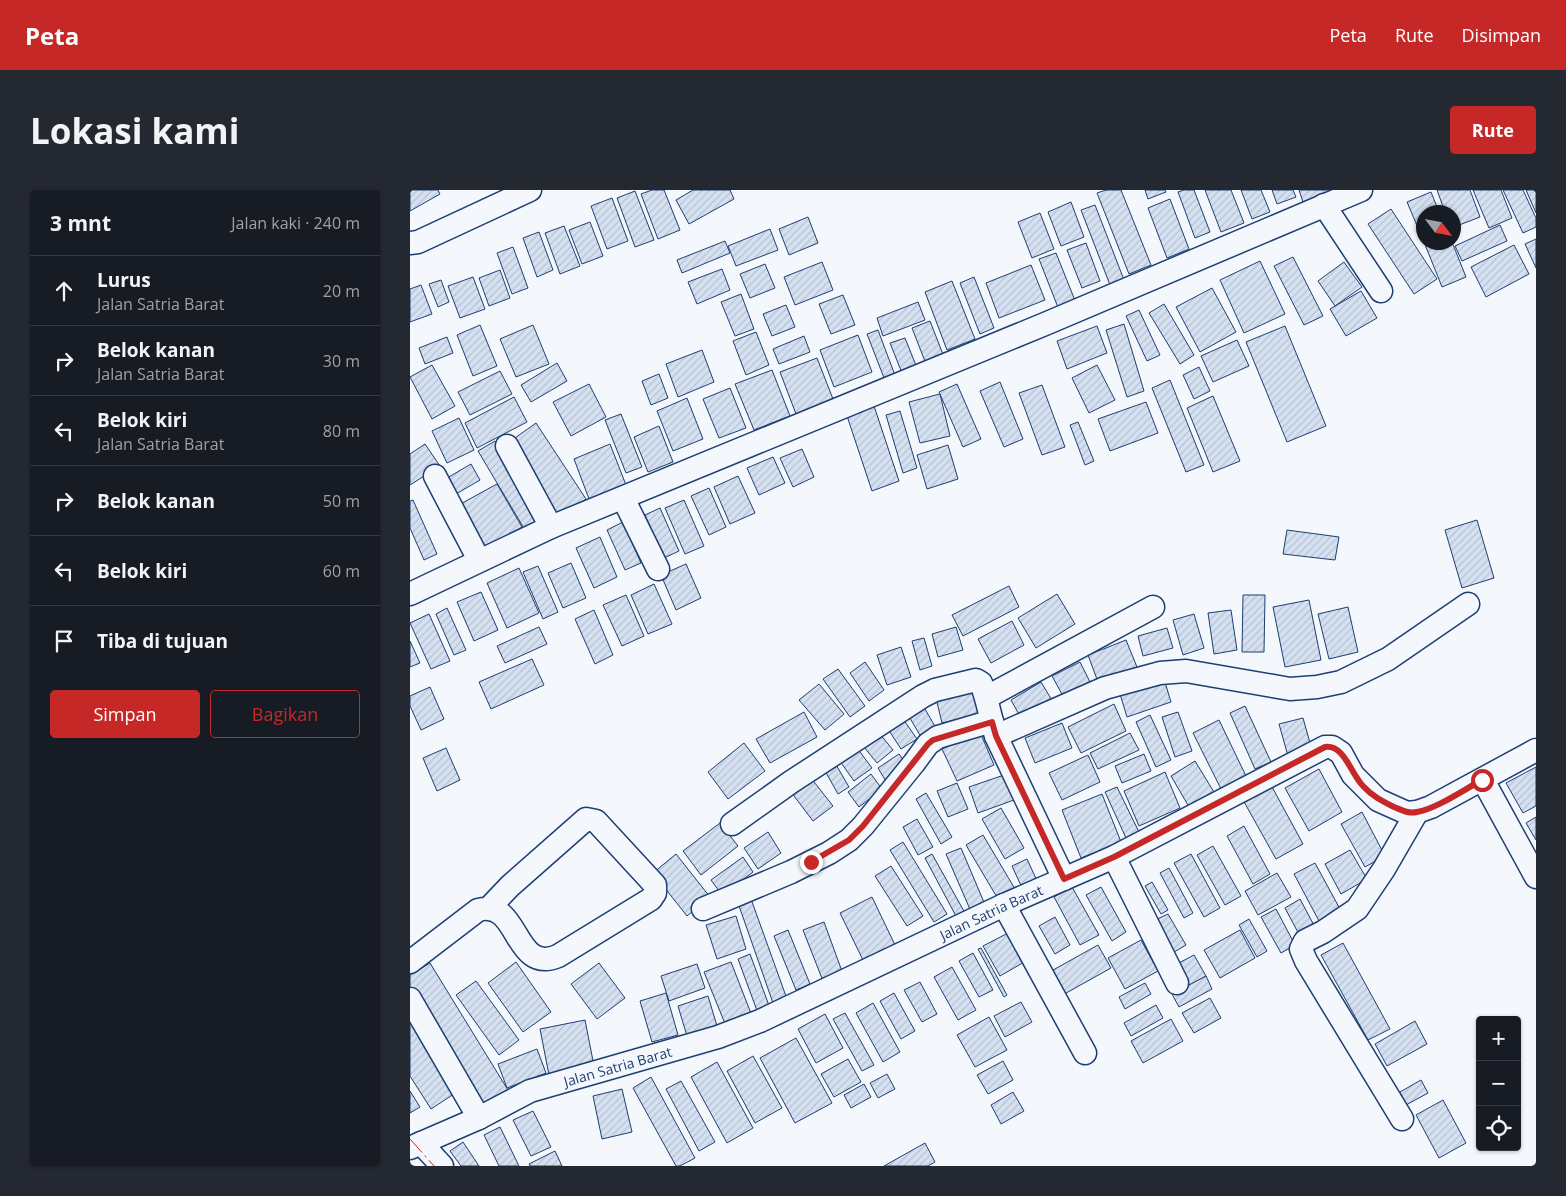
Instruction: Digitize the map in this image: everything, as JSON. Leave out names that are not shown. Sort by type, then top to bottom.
[{"type":"street","points":[[410,243],[418,242],[530,190]]},
{"type":"street","points":[[410,594],[551,527],[1054,320],[1361,190]]},
{"type":"street","points":[[1324,205],[1381,291]]},
{"type":"street","points":[[506,446],[551,527]]},
{"type":"street","points":[[435,476],[479,560]]},
{"type":"street","points":[[623,498],[658,569]]},
{"type":"street","points":[[703,909],[791,872],[836,849],[849,840],[863,826],[928,744],[938,737],[994,729],[1105,688],[1160,673],[1186,671],[1290,688],[1317,687],[1341,682],[1388,659],[1468,604]]},
{"type":"street","points":[[987,697],[1153,607]]},
{"type":"street","points":[[732,824],[791,782],[923,696],[935,690],[976,680],[981,682],[987,697],[994,729],[1064,879]]},
{"type":"street","name":"Jalan Satria Barat","points":[[416,1145],[479,1118],[530,1091],[718,1037],[760,1021],[1004,905],[1114,857],[1316,750],[1329,746],[1336,748],[1354,775],[1378,800],[1407,812],[1417,812]]},
{"type":"street","points":[[1402,1119],[1306,961],[1301,949],[1305,941],[1323,932],[1357,909],[1379,877],[1417,812],[1431,807],[1536,750]]},
{"type":"street","points":[[1482,780],[1536,876]]},
{"type":"street","points":[[410,962],[419,953],[478,910],[489,908],[502,914],[529,953],[539,960],[546,961],[558,956],[651,899],[656,888],[596,821],[586,820],[510,886],[489,908]]},
{"type":"street","points":[[1114,857],[1177,983]]},
{"type":"street","points":[[1004,905],[1085,1053]]},
{"type":"street","points":[[410,1000],[479,1118]]},
{"type":"street","points":[[416,1145],[442,1166]]},
{"type":"building","points":[[410,190],[438,190],[440,194],[410,211]]},
{"type":"building","points":[[652,190],[664,190],[680,230],[658,239],[641,194]]},
{"type":"building","points":[[693,190],[730,190],[734,199],[689,224],[676,200]]},
{"type":"building","points":[[1106,190],[1121,190],[1151,265],[1129,274],[1097,193]]},
{"type":"building","points":[[1145,190],[1165,190],[1166,192],[1148,199]]},
{"type":"building","points":[[1194,190],[1210,232],[1195,238],[1178,192]]},
{"type":"building","points":[[1205,190],[1231,190],[1244,223],[1221,232]]},
{"type":"building","points":[[1241,190],[1261,190],[1270,212],[1252,219]]},
{"type":"building","points":[[1272,190],[1293,190],[1296,197],[1277,204]]},
{"type":"building","points":[[1299,190],[1331,190],[1331,191],[1303,202]]},
{"type":"building","points":[[1437,190],[1470,190],[1480,217],[1461,224],[1461,205],[1442,205]]},
{"type":"building","points":[[1473,190],[1501,190],[1512,218],[1489,228]]},
{"type":"building","points":[[1503,190],[1523,190],[1536,218],[1536,227],[1523,233]]},
{"type":"building","points":[[1526,190],[1536,190],[1536,213]]},
{"type":"building","points":[[635,191],[654,240],[635,247],[617,198]]},
{"type":"building","points":[[1431,192],[1436,205],[1416,205],[1416,223],[1407,202]]},
{"type":"building","points":[[612,198],[628,241],[607,249],[591,206]]},
{"type":"building","points":[[1170,199],[1189,249],[1167,258],[1148,208]]},
{"type":"building","points":[[1071,202],[1084,237],[1061,246],[1048,212]]},
{"type":"building","points":[[1095,205],[1126,285],[1112,290],[1081,210]]},
{"type":"building","points":[[1391,209],[1416,247],[1416,250],[1418,250],[1437,279],[1414,294],[1368,224]]},
{"type":"building","points":[[1040,213],[1054,249],[1032,258],[1018,222]]},
{"type":"building","points":[[808,217],[818,243],[789,255],[779,229]]},
{"type":"building","points":[[590,222],[603,256],[582,264],[569,230]]},
{"type":"building","points":[[1500,225],[1507,241],[1462,261],[1457,250],[1461,250],[1461,243]]},
{"type":"building","points":[[564,226],[580,266],[560,274],[545,233]]},
{"type":"building","points":[[770,229],[778,250],[736,266],[728,246]]},
{"type":"building","points":[[539,232],[553,270],[537,277],[523,238]]},
{"type":"building","points":[[1536,239],[1536,268],[1525,244]]},
{"type":"building","points":[[725,241],[730,253],[682,273],[677,260]]},
{"type":"building","points":[[1086,243],[1100,281],[1082,288],[1067,250]]},
{"type":"building","points":[[1514,245],[1529,274],[1486,297],[1471,267]]},
{"type":"building","points":[[513,247],[528,288],[512,294],[497,253]]},
{"type":"building","points":[[1427,250],[1455,250],[1466,277],[1442,287]]},
{"type":"building","points":[[1056,253],[1076,303],[1059,310],[1039,259]]},
{"type":"building","points":[[1293,257],[1323,316],[1304,325],[1274,266]]},
{"type":"building","points":[[1260,261],[1285,314],[1244,333],[1220,280]]},
{"type":"building","points":[[822,262],[833,290],[795,305],[784,277]]},
{"type":"building","points":[[1344,262],[1362,287],[1335,306],[1318,281]]},
{"type":"building","points":[[765,264],[775,288],[750,298],[740,274]]},
{"type":"building","points":[[1031,265],[1045,300],[999,318],[986,283]]},
{"type":"building","points":[[722,269],[730,290],[697,304],[688,282]]},
{"type":"building","points":[[500,270],[510,298],[489,306],[479,278]]},
{"type":"building","points":[[473,277],[485,309],[460,318],[448,286]]},
{"type":"building","points":[[974,277],[994,328],[980,334],[960,283]]},
{"type":"building","points":[[441,280],[449,302],[438,307],[429,284]]},
{"type":"building","points":[[952,281],[975,339],[947,350],[925,292]]},
{"type":"building","points":[[421,285],[432,314],[410,322],[410,289]]},
{"type":"building","points":[[1212,288],[1236,332],[1200,352],[1176,307]]},
{"type":"building","points":[[1361,291],[1377,318],[1346,336],[1330,309]]},
{"type":"building","points":[[741,294],[754,329],[735,336],[721,302]]},
{"type":"building","points":[[843,295],[855,325],[831,334],[819,304]]},
{"type":"building","points":[[918,302],[925,320],[883,336],[877,318]]},
{"type":"building","points":[[1164,304],[1194,355],[1180,364],[1149,313]]},
{"type":"building","points":[[786,305],[795,327],[772,336],[763,314]]},
{"type":"building","points":[[1139,310],[1160,355],[1147,361],[1126,316]]},
{"type":"building","points":[[930,321],[944,357],[926,364],[912,328]]},
{"type":"building","points":[[1124,324],[1144,391],[1127,397],[1106,330]]},
{"type":"building","points":[[480,325],[497,366],[473,376],[457,335]]},
{"type":"building","points":[[533,325],[549,364],[516,377],[500,339]]},
{"type":"building","points":[[1097,326],[1107,353],[1067,369],[1057,341]]},
{"type":"building","points":[[1285,326],[1326,426],[1287,442],[1246,342]]},
{"type":"building","points":[[878,330],[896,378],[886,383],[867,334]]},
{"type":"building","points":[[756,332],[769,365],[746,375],[733,341]]},
{"type":"building","points":[[858,335],[872,372],[834,387],[820,350]]},
{"type":"building","points":[[804,336],[810,352],[779,364],[773,349]]},
{"type":"building","points":[[447,337],[453,353],[425,364],[419,348]]},
{"type":"building","points":[[905,338],[917,368],[902,373],[890,343]]},
{"type":"building","points":[[1237,340],[1249,366],[1213,382],[1201,356]]},
{"type":"building","points":[[702,350],[714,382],[678,397],[666,364]]},
{"type":"building","points":[[817,358],[833,399],[796,414],[780,372]]},
{"type":"building","points":[[557,363],[567,381],[531,402],[521,385]]},
{"type":"building","points":[[432,365],[455,406],[432,419],[410,377]]},
{"type":"building","points":[[1097,365],[1115,400],[1089,413],[1072,378]]},
{"type":"building","points":[[1199,367],[1210,391],[1194,399],[1183,375]]},
{"type":"building","points":[[772,370],[790,416],[754,430],[735,384]]},
{"type":"building","points":[[500,371],[512,394],[470,415],[458,392]]},
{"type":"building","points":[[659,374],[668,398],[651,405],[642,381]]},
{"type":"building","points":[[1170,380],[1204,465],[1186,472],[1152,388]]},
{"type":"building","points":[[1000,382],[1023,439],[1004,447],[980,391]]},
{"type":"building","points":[[589,384],[606,417],[571,436],[553,402]]},
{"type":"building","points":[[957,384],[981,439],[963,447],[939,392]]},
{"type":"building","points":[[1042,385],[1065,447],[1042,455],[1019,393]]},
{"type":"building","points":[[730,388],[746,428],[719,438],[703,399]]},
{"type":"building","points":[[940,394],[950,436],[920,443],[909,402]]},
{"type":"building","points":[[1213,396],[1240,461],[1213,472],[1187,408]]},
{"type":"building","points":[[514,397],[527,422],[477,448],[465,423]]},
{"type":"building","points":[[687,398],[703,439],[673,451],[657,411]]},
{"type":"building","points":[[1146,402],[1158,433],[1110,451],[1098,419]]},
{"type":"building","points":[[874,406],[899,481],[872,491],[847,416]]},
{"type":"building","points":[[900,411],[917,468],[903,473],[886,415]]},
{"type":"building","points":[[621,414],[642,467],[626,473],[605,420]]},
{"type":"building","points":[[459,418],[474,450],[447,463],[432,431]]},
{"type":"building","points":[[1078,422],[1094,461],[1085,465],[1070,425]]},
{"type":"building","points":[[536,423],[586,499],[558,518],[508,443]]},
{"type":"building","points":[[659,426],[673,462],[648,472],[634,437]]},
{"type":"building","points":[[495,441],[542,520],[525,530],[478,451]]},
{"type":"building","points":[[425,444],[440,466],[410,485],[410,454]]},
{"type":"building","points":[[610,444],[626,485],[589,499],[574,459]]},
{"type":"building","points":[[948,445],[958,479],[927,489],[917,455]]},
{"type":"building","points":[[802,449],[814,477],[793,487],[780,458]]},
{"type":"building","points":[[773,457],[785,483],[759,495],[747,468]]},
{"type":"building","points":[[471,464],[480,480],[456,494],[447,478]]},
{"type":"building","points":[[738,476],[755,513],[730,524],[714,487]]},
{"type":"building","points":[[497,484],[522,527],[480,551],[455,507]]},
{"type":"building","points":[[709,488],[726,527],[709,535],[691,496]]},
{"type":"building","points":[[413,500],[437,554],[424,560],[410,528],[410,501]]},
{"type":"building","points":[[684,500],[704,546],[685,554],[665,508]]},
{"type":"building","points":[[660,508],[679,551],[664,558],[645,515]]},
{"type":"building","points":[[1477,520],[1494,578],[1462,588],[1445,530]]},
{"type":"building","points":[[623,522],[641,563],[625,570],[607,530]]},
{"type":"building","points":[[1287,530],[1339,537],[1335,560],[1283,554]]},
{"type":"building","points":[[600,537],[617,577],[594,588],[576,548]]},
{"type":"building","points":[[571,563],[586,598],[563,608],[548,573]]},
{"type":"building","points":[[686,564],[701,598],[676,610],[661,575]]},
{"type":"building","points":[[538,566],[558,612],[543,619],[523,572]]},
{"type":"building","points":[[519,568],[539,613],[507,628],[487,583]]},
{"type":"building","points":[[654,584],[672,624],[648,634],[631,595]]},
{"type":"building","points":[[1009,586],[1019,607],[963,636],[952,615]]},
{"type":"building","points":[[481,592],[498,630],[474,641],[457,602]]},
{"type":"building","points":[[1057,594],[1075,624],[1036,648],[1018,618]]},
{"type":"building","points":[[626,595],[644,636],[622,646],[603,605]]},
{"type":"building","points":[[1243,595],[1265,595],[1264,652],[1242,652]]},
{"type":"building","points":[[1309,600],[1321,660],[1285,667],[1273,607]]},
{"type":"building","points":[[1348,607],[1358,652],[1329,659],[1318,614]]},
{"type":"building","points":[[447,608],[466,650],[454,655],[436,614]]},
{"type":"building","points":[[594,610],[613,655],[595,664],[575,619]]},
{"type":"building","points":[[1231,610],[1237,650],[1214,654],[1208,613]]},
{"type":"building","points":[[429,614],[450,661],[431,669],[410,623]]},
{"type":"building","points":[[1194,614],[1204,648],[1183,655],[1173,620]]},
{"type":"building","points":[[1012,621],[1024,645],[991,663],[978,639]]},
{"type":"building","points":[[539,627],[547,644],[505,663],[497,646]]},
{"type":"building","points":[[956,627],[963,650],[938,657],[932,634]]},
{"type":"building","points":[[1167,628],[1173,648],[1143,656],[1138,636]]},
{"type":"building","points":[[924,638],[932,666],[920,670],[912,641]]},
{"type":"building","points":[[1126,640],[1137,667],[1098,682],[1088,655]]},
{"type":"building","points":[[410,641],[420,663],[410,667]]},
{"type":"building","points":[[901,647],[911,677],[887,685],[877,655]]},
{"type":"building","points":[[532,659],[544,685],[491,709],[479,682]]},
{"type":"building","points":[[865,662],[884,690],[869,701],[850,673]]},
{"type":"building","points":[[1080,662],[1090,682],[1063,696],[1052,676]]},
{"type":"building","points":[[838,669],[865,706],[850,717],[823,679]]},
{"type":"building","points":[[1164,679],[1171,702],[1127,717],[1120,694]]},
{"type":"building","points":[[1041,682],[1053,702],[1022,720],[1011,700]]},
{"type":"building","points":[[977,683],[985,713],[942,723],[935,694]]},
{"type":"building","points":[[819,684],[844,714],[825,730],[799,700]]},
{"type":"building","points":[[430,687],[444,719],[421,730],[410,706],[410,696]]},
{"type":"building","points":[[922,704],[936,728],[921,737],[907,713]]},
{"type":"building","points":[[1114,704],[1126,731],[1081,753],[1068,727]]},
{"type":"building","points":[[1245,706],[1271,762],[1255,769],[1230,713]]},
{"type":"building","points":[[804,712],[817,737],[770,763],[756,739]]},
{"type":"building","points":[[1178,712],[1192,751],[1175,757],[1162,717]]},
{"type":"building","points":[[1150,715],[1171,760],[1156,767],[1136,722]]},
{"type":"building","points":[[901,716],[917,739],[901,749],[886,726]]},
{"type":"building","points":[[1303,718],[1312,750],[1288,756],[1279,724]]},
{"type":"building","points":[[1219,720],[1246,776],[1221,789],[1193,733]]},
{"type":"building","points":[[1062,723],[1072,748],[1035,763],[1025,738]]},
{"type":"building","points":[[875,728],[893,750],[877,763],[859,741]]},
{"type":"building","points":[[980,732],[994,765],[957,781],[942,749]]},
{"type":"building","points":[[1130,733],[1139,750],[1098,769],[1090,753]]},
{"type":"building","points":[[744,743],[765,771],[728,799],[708,772]]},
{"type":"building","points":[[854,744],[872,768],[854,781],[837,757]]},
{"type":"building","points":[[446,748],[460,780],[437,791],[423,758]]},
{"type":"building","points":[[899,754],[909,768],[887,783],[878,768]]},
{"type":"building","points":[[1144,754],[1151,771],[1122,783],[1115,766]]},
{"type":"building","points":[[1088,755],[1100,782],[1062,800],[1049,773]]},
{"type":"building","points":[[1195,761],[1217,797],[1192,812],[1171,776]]},
{"type":"building","points":[[835,763],[849,787],[838,794],[824,769]]},
{"type":"building","points":[[1536,767],[1536,806],[1523,813],[1506,783]]},
{"type":"building","points":[[1319,769],[1342,812],[1309,831],[1285,788]]},
{"type":"building","points":[[1165,772],[1180,808],[1139,826],[1124,791]]},
{"type":"building","points":[[807,773],[833,806],[813,821],[788,788]]},
{"type":"building","points":[[871,774],[882,789],[859,807],[848,792]]},
{"type":"building","points":[[1004,775],[1014,800],[978,813],[969,787]]},
{"type":"building","points":[[957,783],[968,809],[948,817],[937,791]]},
{"type":"building","points":[[1271,785],[1303,844],[1276,859],[1243,800]]},
{"type":"building","points":[[1117,787],[1139,832],[1126,838],[1105,792]]},
{"type":"building","points":[[926,793],[952,837],[941,844],[916,799]]},
{"type":"building","points":[[1102,794],[1121,842],[1081,858],[1062,810]]},
{"type":"building","points":[[1001,808],[1024,848],[1005,859],[982,819]]},
{"type":"building","points":[[1362,812],[1385,856],[1365,867],[1341,824]]},
{"type":"building","points":[[1536,817],[1536,840],[1526,823]]},
{"type":"building","points":[[917,819],[933,847],[918,855],[903,827]]},
{"type":"building","points":[[720,823],[738,846],[701,875],[683,851]]},
{"type":"building","points":[[1244,826],[1270,874],[1253,884],[1227,836]]},
{"type":"building","points":[[768,832],[781,853],[758,869],[744,848]]},
{"type":"building","points":[[983,835],[1015,889],[998,899],[966,845]]},
{"type":"building","points":[[903,842],[947,914],[934,922],[890,850]]},
{"type":"building","points":[[1213,846],[1241,896],[1225,905],[1197,855]]},
{"type":"building","points":[[961,848],[986,907],[972,914],[946,854]]},
{"type":"building","points":[[1350,850],[1367,879],[1341,894],[1325,864]]},
{"type":"building","points":[[676,854],[710,897],[687,916],[653,873]]},
{"type":"building","points":[[932,854],[965,913],[957,918],[925,858]]},
{"type":"building","points":[[1191,854],[1220,908],[1204,917],[1174,863]]},
{"type":"building","points":[[743,857],[753,872],[722,895],[711,880]]},
{"type":"building","points":[[1027,859],[1038,883],[1023,890],[1012,866]]},
{"type":"building","points":[[1315,863],[1340,909],[1319,921],[1294,874]]},
{"type":"building","points":[[891,866],[923,916],[907,926],[875,876]]},
{"type":"building","points":[[1169,868],[1193,913],[1184,918],[1160,873]]},
{"type":"building","points":[[1277,873],[1291,897],[1258,915],[1245,891]]},
{"type":"building","points":[[1152,882],[1168,910],[1161,914],[1145,886]]},
{"type":"building","points":[[1072,887],[1099,935],[1080,945],[1054,897]]},
{"type":"building","points":[[1101,887],[1126,932],[1112,941],[1086,895]]},
{"type":"building","points":[[872,897],[895,945],[863,960],[840,913]]},
{"type":"building","points":[[751,899],[787,999],[773,1003],[738,903]]},
{"type":"building","points":[[1300,899],[1317,931],[1302,940],[1285,908]]},
{"type":"building","points":[[1276,909],[1295,945],[1281,953],[1261,917]]},
{"type":"building","points":[[1168,914],[1186,945],[1169,955],[1151,922]]},
{"type":"building","points":[[736,916],[746,949],[717,959],[706,925]]},
{"type":"building","points":[[1055,917],[1070,945],[1055,954],[1039,926]]},
{"type":"building","points":[[1249,919],[1267,951],[1257,957],[1239,925]]},
{"type":"building","points":[[824,922],[843,974],[823,981],[803,930]]},
{"type":"building","points":[[788,930],[810,984],[796,990],[774,936]]},
{"type":"building","points":[[1240,930],[1255,958],[1220,978],[1204,950]]},
{"type":"building","points":[[1010,932],[1026,961],[1000,976],[983,946]]},
{"type":"building","points":[[1141,940],[1158,971],[1125,989],[1108,958]]},
{"type":"building","points":[[1343,943],[1390,1029],[1368,1040],[1321,955]]},
{"type":"building","points":[[1098,945],[1111,968],[1059,997],[1046,974]]},
{"type":"building","points":[[981,948],[1007,995],[1004,997],[978,949]]},
{"type":"building","points":[[973,953],[993,990],[979,997],[959,961]]},
{"type":"building","points":[[750,954],[771,1011],[759,1016],[738,959]]},
{"type":"building","points":[[1194,955],[1206,976],[1188,986],[1177,964]]},
{"type":"building","points":[[516,962],[551,1012],[523,1032],[488,983]]},
{"type":"building","points":[[731,962],[752,1016],[726,1026],[704,972]]},
{"type":"building","points":[[430,963],[511,1095],[485,1110],[410,988],[410,975]]},
{"type":"building","points":[[599,963],[625,998],[597,1019],[571,984]]},
{"type":"building","points":[[697,964],[705,988],[669,1001],[661,976]]},
{"type":"building","points":[[952,967],[976,1010],[958,1020],[934,977]]},
{"type":"building","points":[[1206,976],[1212,989],[1179,1007],[1172,994]]},
{"type":"building","points":[[476,981],[519,1040],[499,1055],[456,995]]},
{"type":"building","points":[[920,982],[937,1014],[922,1022],[904,990]]},
{"type":"building","points":[[1145,983],[1151,994],[1125,1009],[1119,997]]},
{"type":"building","points":[[666,993],[678,1035],[652,1042],[640,1001]]},
{"type":"building","points":[[894,993],[915,1031],[901,1039],[880,1001]]},
{"type":"building","points":[[708,996],[717,1026],[687,1036],[678,1006]]},
{"type":"building","points":[[1210,998],[1221,1018],[1194,1033],[1182,1013]]},
{"type":"building","points":[[1021,1002],[1032,1022],[1005,1037],[994,1016]]},
{"type":"building","points":[[873,1003],[900,1052],[883,1062],[856,1013]]},
{"type":"building","points":[[1156,1005],[1163,1018],[1131,1036],[1124,1023]]},
{"type":"building","points":[[410,1010],[460,1090],[431,1109],[410,1076]]},
{"type":"building","points":[[845,1013],[874,1065],[862,1071],[833,1019]]},
{"type":"building","points":[[825,1014],[843,1048],[816,1063],[798,1029]]},
{"type":"building","points":[[989,1017],[1007,1050],[975,1067],[957,1035]]},
{"type":"building","points":[[1171,1019],[1183,1041],[1143,1063],[1131,1041]]},
{"type":"building","points":[[585,1020],[594,1066],[549,1075],[540,1029]]},
{"type":"building","points":[[1415,1021],[1427,1044],[1387,1066],[1375,1044]]},
{"type":"building","points":[[796,1038],[832,1103],[795,1123],[760,1058]]},
{"type":"building","points":[[537,1049],[546,1073],[507,1088],[498,1064]]},
{"type":"building","points":[[753,1056],[782,1108],[755,1123],[727,1071]]},
{"type":"building","points":[[848,1059],[861,1082],[834,1097],[821,1074]]},
{"type":"building","points":[[1003,1061],[1013,1080],[988,1094],[977,1075]]},
{"type":"building","points":[[717,1062],[753,1128],[727,1143],[691,1077]]},
{"type":"building","points":[[887,1074],[895,1089],[878,1098],[870,1083]]},
{"type":"building","points":[[651,1077],[695,1158],[680,1166],[676,1166],[633,1088]]},
{"type":"building","points":[[1421,1080],[1428,1093],[1406,1105],[1400,1092]]},
{"type":"building","points":[[681,1081],[715,1142],[699,1151],[666,1089]]},
{"type":"building","points":[[864,1084],[871,1097],[851,1108],[844,1095]]},
{"type":"building","points":[[622,1089],[632,1132],[602,1139],[593,1096]]},
{"type":"building","points":[[410,1091],[420,1107],[410,1113]]},
{"type":"building","points":[[1013,1092],[1024,1111],[1001,1124],[991,1105]]},
{"type":"building","points":[[1443,1100],[1466,1143],[1439,1158],[1416,1115]]},
{"type":"building","points":[[533,1111],[551,1147],[531,1156],[513,1120]]},
{"type":"building","points":[[500,1127],[519,1166],[499,1166],[484,1135]]},
{"type":"building","points":[[463,1142],[479,1166],[461,1166],[450,1151]]},
{"type":"building","points":[[925,1143],[935,1162],[928,1166],[884,1166]]},
{"type":"building","points":[[555,1151],[562,1166],[530,1166],[529,1164]]},
{"type":"power","points":[[410,1139],[434,1166]]},
{"type":"route","points":[[811,862],[849,840],[863,826],[933,740],[992,722],[996,736],[1064,879],[1114,857],[1316,750],[1329,746],[1336,748],[1341,753],[1354,775],[1378,800],[1407,812],[1417,812],[1431,807],[1482,780]]}]
